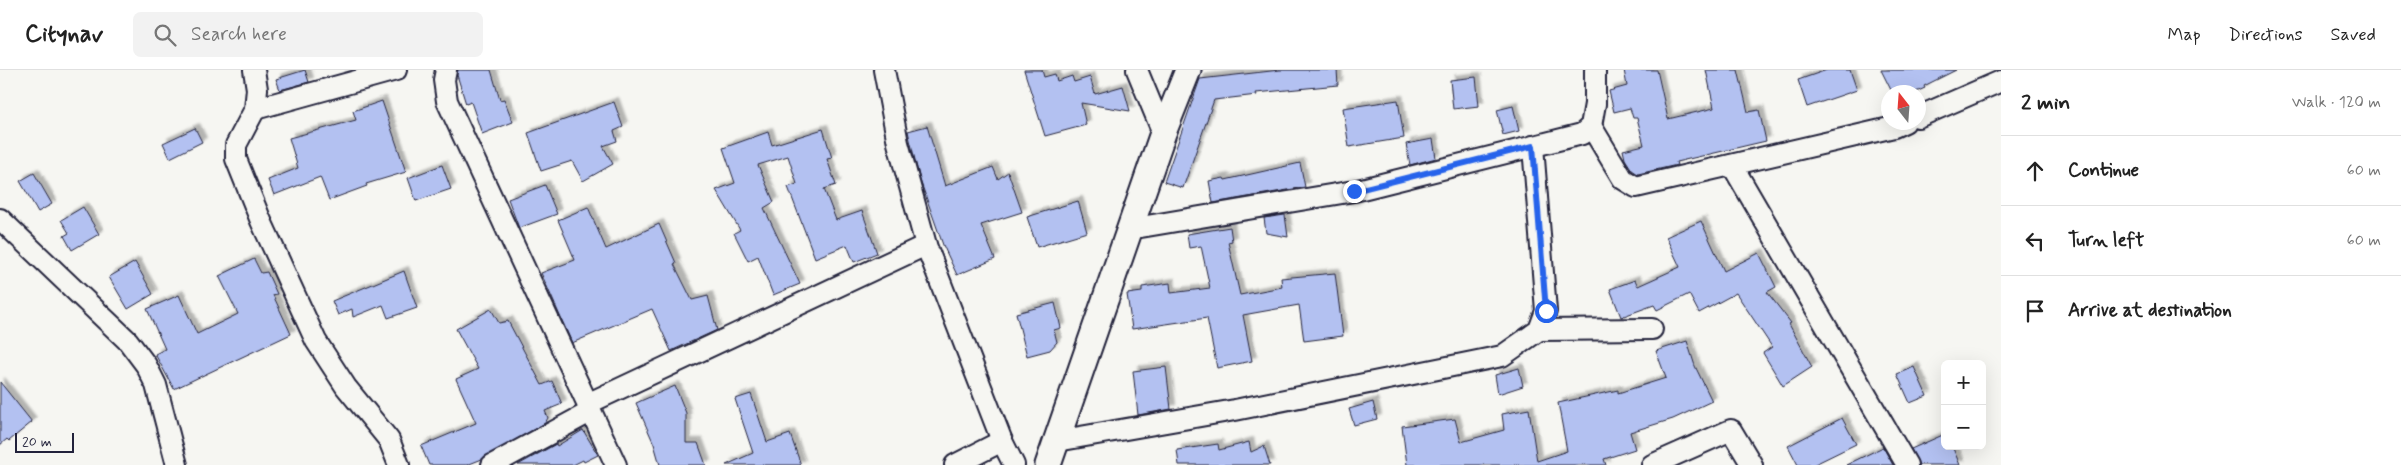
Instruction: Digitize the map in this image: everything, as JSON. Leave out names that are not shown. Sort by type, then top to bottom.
[{"type":"street","points":[[254,70],[257,89],[255,109],[236,145],[236,152],[257,212],[316,341],[346,387],[389,440],[399,465]]},
{"type":"street","points":[[255,109],[396,70]]},
{"type":"street","points":[[446,70],[444,80],[447,100],[616,465]]},
{"type":"street","points":[[884,70],[898,143],[926,245],[1002,441],[1014,465]]},
{"type":"street","points":[[1137,70],[1163,133]]},
{"type":"street","points":[[1048,465],[1163,133],[1188,70]]},
{"type":"street","points":[[1129,229],[1354,191],[1582,134],[1591,126],[1595,104],[1595,70]]},
{"type":"street","points":[[1926,114],[2001,82]]},
{"type":"street","points":[[1591,126],[1623,179],[1636,187],[1881,130]]},
{"type":"street","points":[[1533,146],[1546,311],[1539,330]]},
{"type":"street","points":[[1732,165],[1907,465]]},
{"type":"street","points":[[0,219],[128,341],[146,365],[156,385],[177,465]]},
{"type":"street","points":[[492,465],[588,408],[926,245]]},
{"type":"street","points":[[1057,440],[1235,410],[1502,356],[1539,330],[1652,328]]},
{"type":"street","points":[[1652,465],[1731,430],[1752,465]]},
{"type":"street","points":[[956,465],[1002,441]]},
{"type":"building","points":[[305,70],[309,82],[280,90],[276,79]]},
{"type":"building","points":[[458,70],[491,70],[500,100],[504,99],[513,122],[482,134],[471,102],[466,104],[457,75]]},
{"type":"building","points":[[1024,70],[1042,70],[1044,77],[1055,74],[1057,81],[1072,76],[1074,82],[1090,77],[1095,94],[1123,86],[1130,111],[1081,103],[1086,125],[1045,136]]},
{"type":"building","points":[[1280,70],[1337,70],[1338,85],[1256,93],[1257,95],[1214,100],[1183,188],[1164,182],[1200,79]]},
{"type":"building","points":[[1624,70],[1657,70],[1668,119],[1714,108],[1706,70],[1738,70],[1748,112],[1759,110],[1766,141],[1676,162],[1677,165],[1638,174],[1632,170],[1625,159],[1623,150],[1644,145],[1637,118],[1633,118],[1630,108],[1614,112],[1609,91],[1627,86]]},
{"type":"building","points":[[1827,70],[1850,70],[1857,90],[1807,107],[1798,80]]},
{"type":"building","points":[[1881,70],[1956,70],[1926,85],[1888,85]]},
{"type":"building","points":[[1476,77],[1479,106],[1453,109],[1450,80]]},
{"type":"building","points":[[1398,100],[1404,138],[1349,147],[1343,108]]},
{"type":"building","points":[[382,101],[406,172],[366,184],[367,186],[329,200],[320,177],[274,195],[268,180],[298,168],[289,138],[356,120],[353,111]]},
{"type":"building","points":[[614,102],[623,127],[614,131],[617,141],[603,146],[613,164],[583,181],[572,161],[541,171],[528,133]]},
{"type":"building","points":[[1513,106],[1519,131],[1503,135],[1497,110]]},
{"type":"building","points":[[927,126],[945,186],[993,167],[998,179],[1008,172],[1022,212],[981,225],[995,259],[957,275],[943,245],[920,180],[908,131]]},
{"type":"building","points":[[195,128],[202,142],[170,158],[163,143]]},
{"type":"building","points":[[823,129],[832,158],[827,159],[836,185],[824,189],[836,220],[862,211],[877,253],[854,262],[847,245],[815,258],[788,187],[797,184],[788,156],[758,165],[774,202],[764,208],[800,284],[773,295],[758,256],[748,261],[734,233],[740,230],[716,190],[735,183],[723,148],[768,132],[772,145]]},
{"type":"building","points":[[1433,139],[1436,158],[1410,165],[1406,144]]},
{"type":"building","points":[[1300,163],[1305,187],[1213,203],[1209,181],[1224,178],[1225,180]]},
{"type":"building","points":[[442,165],[451,189],[416,201],[408,178]]},
{"type":"building","points":[[34,173],[52,204],[38,212],[20,181]]},
{"type":"building","points":[[545,185],[557,214],[519,228],[508,199]]},
{"type":"building","points":[[1078,201],[1087,232],[1037,247],[1027,217]]},
{"type":"building","points":[[83,207],[99,234],[72,250],[64,236],[69,233],[61,220]]},
{"type":"building","points":[[588,207],[606,249],[659,224],[676,263],[674,264],[692,300],[708,296],[717,330],[671,351],[652,309],[572,343],[541,273],[575,260],[558,220]]},
{"type":"building","points":[[1285,215],[1288,237],[1266,233],[1264,218]]},
{"type":"building","points":[[1701,221],[1724,271],[1759,253],[1776,287],[1767,292],[1791,323],[1789,324],[1812,367],[1783,386],[1763,353],[1772,347],[1736,293],[1699,313],[1689,294],[1657,310],[1654,305],[1621,317],[1610,289],[1635,280],[1638,286],[1680,267],[1666,237]]},
{"type":"building","points":[[1230,227],[1232,241],[1228,242],[1240,295],[1282,287],[1281,278],[1335,273],[1343,336],[1304,341],[1299,305],[1243,315],[1252,361],[1217,368],[1207,318],[1132,329],[1127,294],[1142,292],[1142,287],[1170,283],[1171,293],[1210,288],[1201,246],[1189,248],[1187,234]]},
{"type":"building","points":[[254,259],[261,273],[267,272],[277,294],[273,295],[291,334],[174,389],[155,354],[165,349],[147,309],[179,295],[197,334],[238,314],[219,276]]},
{"type":"building","points":[[135,262],[153,294],[128,309],[109,277]]},
{"type":"building","points":[[404,271],[417,308],[388,318],[383,305],[353,317],[352,309],[338,315],[332,301]]},
{"type":"building","points":[[1055,303],[1061,328],[1054,330],[1057,342],[1050,350],[1027,356],[1016,313]]},
{"type":"building","points":[[491,309],[499,323],[508,321],[542,385],[552,381],[562,404],[545,411],[548,418],[545,423],[482,459],[467,465],[429,465],[421,446],[476,423],[456,379],[478,369],[456,329]]},
{"type":"building","points":[[1687,341],[1695,366],[1712,401],[1673,419],[1630,432],[1635,449],[1604,459],[1606,465],[1407,465],[1402,426],[1455,419],[1461,442],[1504,430],[1502,414],[1529,409],[1537,461],[1567,451],[1558,403],[1618,390],[1618,393],[1666,378],[1656,351]]},
{"type":"building","points":[[1166,367],[1171,409],[1138,415],[1133,371]]},
{"type":"building","points":[[1914,367],[1927,396],[1910,403],[1897,374]]},
{"type":"building","points":[[1519,368],[1523,386],[1498,394],[1495,375]]},
{"type":"building","points":[[0,382],[32,422],[9,441],[7,439],[0,445]]},
{"type":"building","points":[[675,386],[686,413],[686,443],[698,443],[706,465],[660,465],[654,444],[636,403]]},
{"type":"building","points":[[751,394],[767,442],[790,434],[801,465],[726,465],[753,453],[735,399]]},
{"type":"building","points":[[1373,402],[1377,419],[1354,425],[1349,409]]},
{"type":"building","points":[[1842,418],[1856,444],[1813,465],[1798,465],[1788,446]]},
{"type":"building","points":[[583,430],[598,455],[573,465],[518,465],[556,444],[557,446]]},
{"type":"building","points":[[1941,436],[1941,450],[1954,450],[1960,465],[1919,465],[1911,449]]},
{"type":"building","points":[[1249,442],[1251,452],[1264,446],[1270,465],[1179,465],[1177,450],[1218,444],[1219,450]]},
{"type":"building","points":[[1883,447],[1893,465],[1846,465]]},
{"type":"route","points":[[1354,191],[1533,146],[1546,311]]}]
